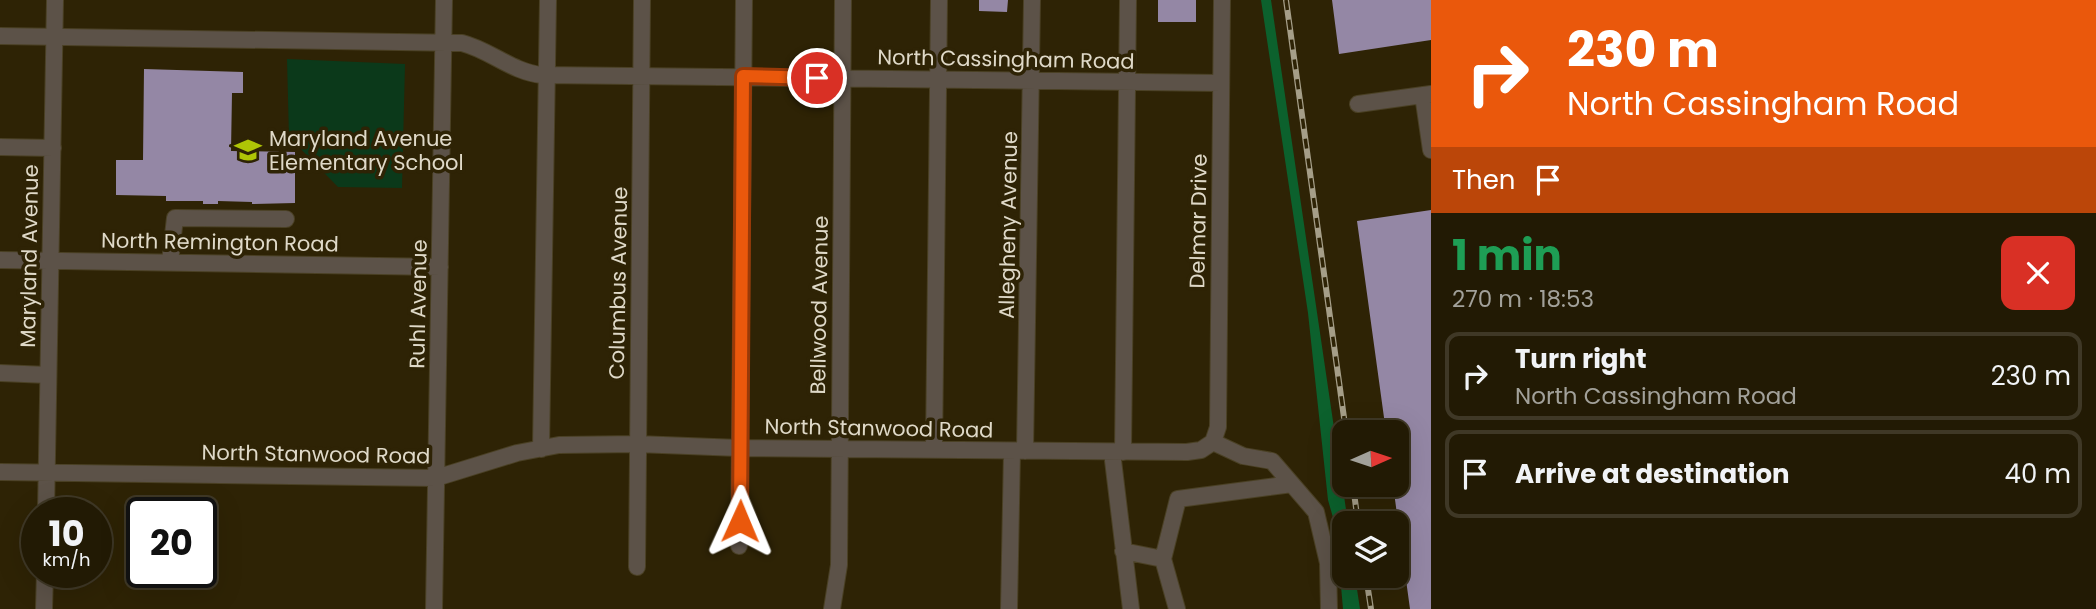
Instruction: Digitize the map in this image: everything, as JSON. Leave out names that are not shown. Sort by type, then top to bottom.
[{"type":"street","name":"Maryland Avenue","points":[[46,497],[55,0]]},
{"type":"street","name":"Ruhl Avenue","points":[[434,609],[444,0]]},
{"type":"street","points":[[541,449],[548,0]]},
{"type":"street","name":"Columbus Avenue","points":[[637,567],[642,0]]},
{"type":"street","points":[[739,546],[744,0]]},
{"type":"street","name":"Bellwood Avenue","points":[[832,609],[839,565],[843,0]]},
{"type":"street","points":[[934,450],[939,0]]},
{"type":"street","name":"Allegheny Avenue","points":[[1009,609],[1019,451],[1032,0]]},
{"type":"street","points":[[1128,0],[1118,452],[1124,551],[1131,609]]},
{"type":"street","name":"Delmar Drive","points":[[1213,442],[1219,427],[1222,0]]},
{"type":"street","name":"North Cassingham Road","points":[[0,36],[443,41],[476,46],[520,70],[546,75],[1221,83]]},
{"type":"street","points":[[1358,104],[1427,94],[1431,150]]},
{"type":"street","points":[[0,147],[53,148]]},
{"type":"street","points":[[170,262],[175,218],[286,219]]},
{"type":"street","name":"North Remington Road","points":[[0,260],[440,267]]},
{"type":"street","points":[[0,373],[48,375]]},
{"type":"street","points":[[1213,442],[1243,456],[1272,461],[1316,513],[1328,563],[1329,609]]},
{"type":"street","name":"North Stanwood Road","points":[[0,471],[436,478],[517,453],[559,445],[1186,452],[1201,450],[1213,442]]},
{"type":"street","points":[[1177,609],[1163,559],[1178,499],[1292,484]]},
{"type":"street","points":[[1124,551],[1163,559]]},
{"type":"street","points":[[44,609],[45,588]]},
{"type":"green space","points":[[1261,0],[1271,0],[1333,420],[1332,497],[1344,497],[1346,511],[1332,511],[1332,514],[1328,500],[1308,313]]},
{"type":"green space","points":[[287,59],[405,64],[402,188],[338,187],[289,137]]},
{"type":"green space","points":[[1341,588],[1357,588],[1360,609],[1343,609]]},
{"type":"building","points":[[979,0],[1008,0],[1007,12],[979,11]]},
{"type":"building","points":[[1158,0],[1196,0],[1196,22],[1158,22]]},
{"type":"building","points":[[1332,0],[1431,0],[1431,40],[1339,54]]},
{"type":"building","points":[[144,69],[243,72],[243,93],[232,93],[231,151],[295,152],[295,203],[252,204],[218,201],[218,204],[203,204],[203,201],[166,201],[166,196],[116,195],[116,160],[143,160]]},
{"type":"building","points":[[1431,210],[1431,609],[1410,609],[1407,588],[1409,511],[1397,511],[1395,497],[1409,497],[1409,420],[1384,420],[1357,221]]},
{"type":"railway","points":[[1286,0],[1344,420]]},
{"type":"railway","points":[[1355,497],[1356,511]]},
{"type":"railway","points":[[1368,588],[1371,609]]},
{"type":"place","name":"Maryland Avenue Elementary School","points":[[248,150]]},
{"type":"route","points":[[740,521],[743,76],[817,78]]}]
